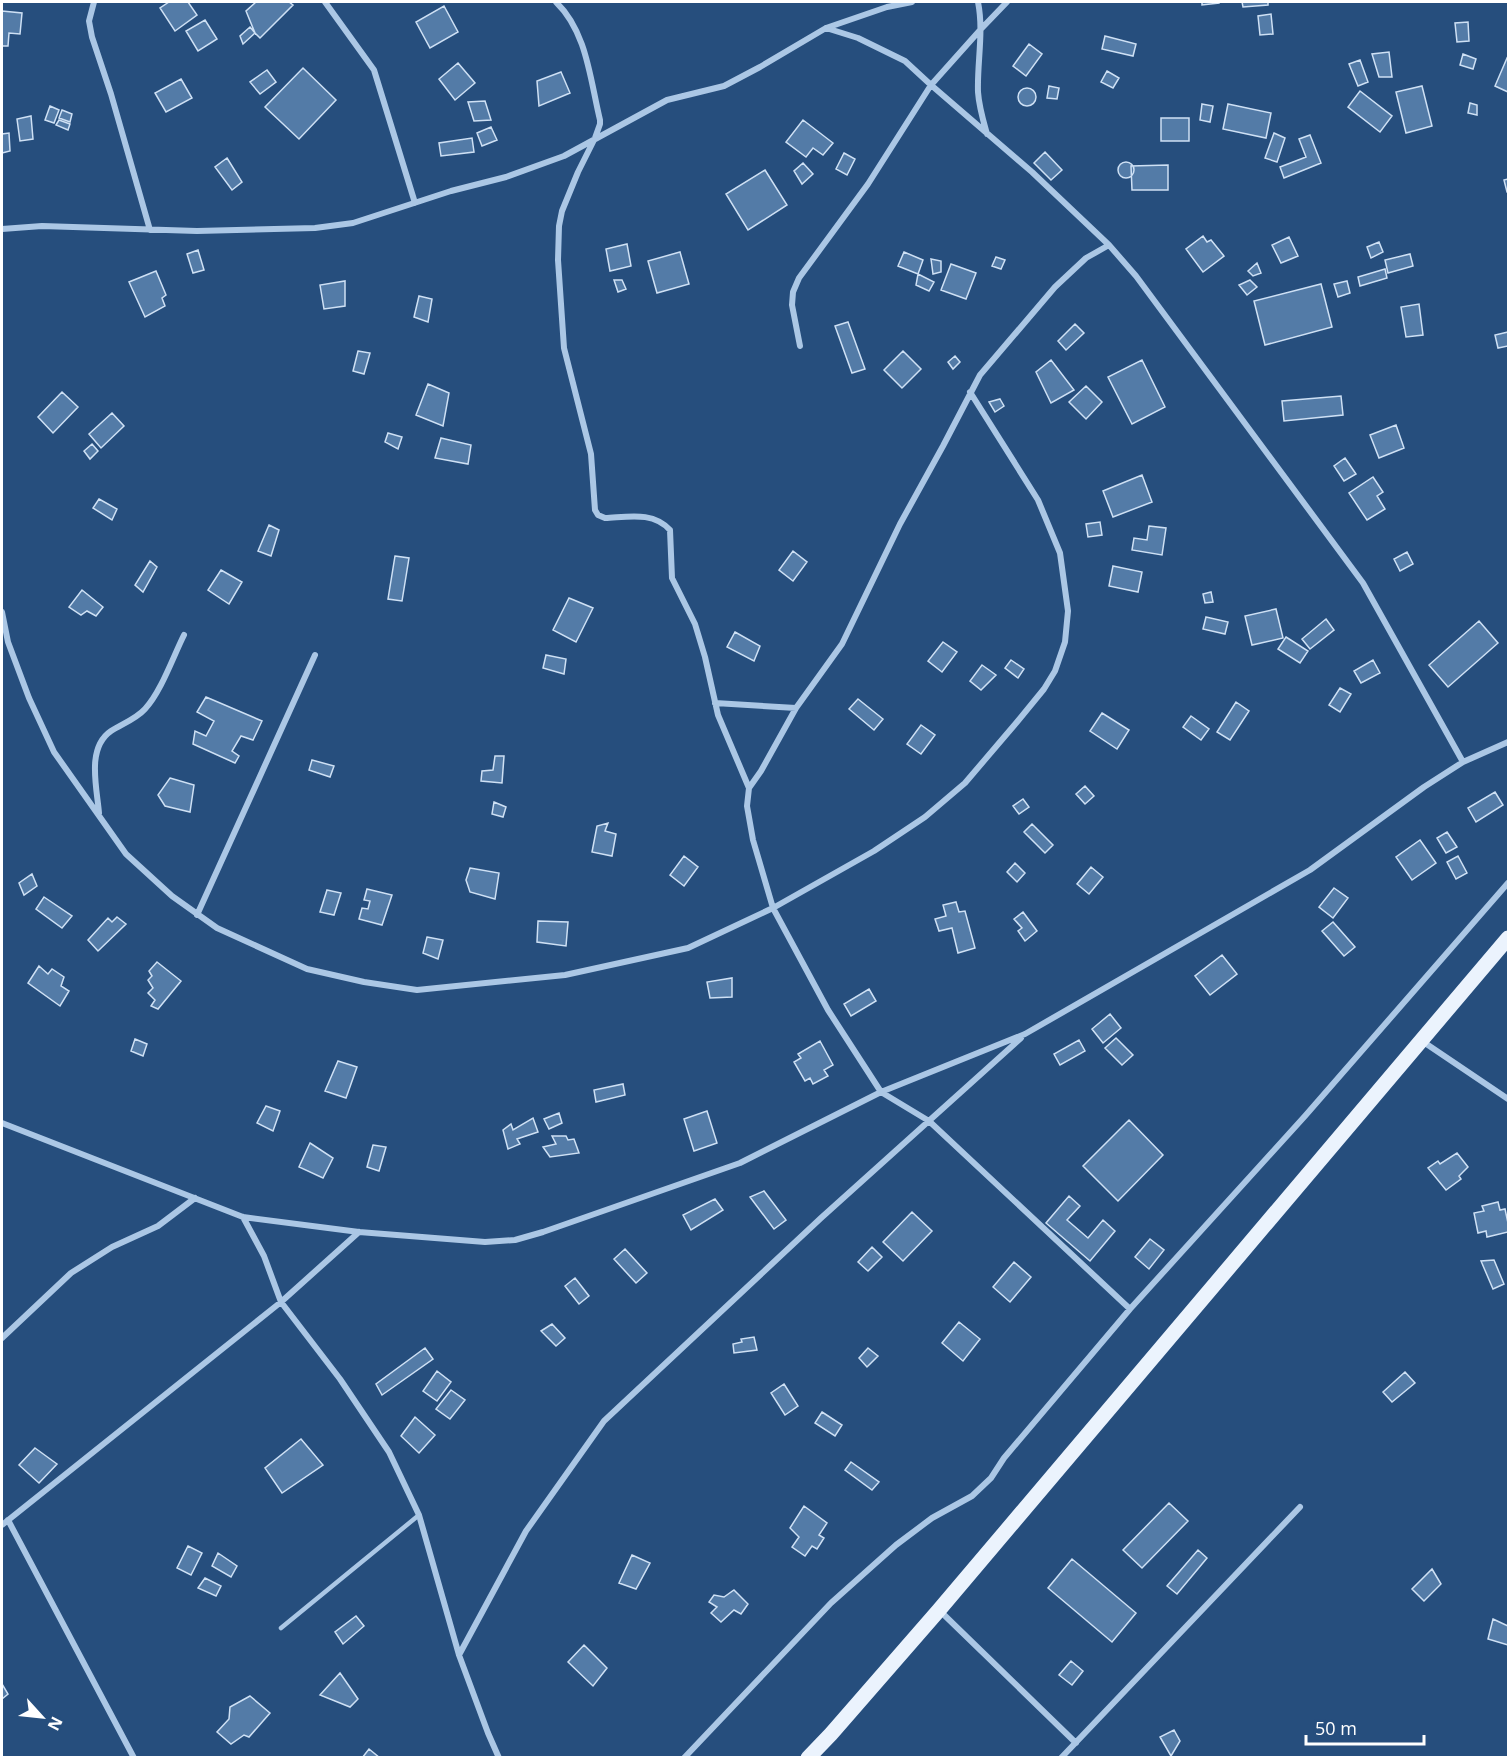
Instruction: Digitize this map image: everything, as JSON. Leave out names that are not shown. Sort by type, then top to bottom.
[{"type":"main road","points":[[807,1758],[831,1734],[939,1610],[1509,938]]},
{"type":"street","points":[[94,2],[89,21],[92,37],[150,230]]},
{"type":"street","points":[[326,2],[374,70],[415,203]]},
{"type":"street","points":[[556,2],[573,22],[581,39],[600,120],[595,138],[562,211],[558,260],[564,348],[591,454],[595,510],[598,515],[605,518],[648,516],[665,524],[670,530],[672,578],[695,624],[715,703],[749,788],[747,806],[753,840],[773,908],[828,1010],[881,1092],[929,1121],[1130,1309]]},
{"type":"street","points":[[2,229],[42,226],[197,231],[315,228],[353,223],[451,191],[506,177],[564,156],[667,100],[723,86],[760,68],[826,28],[887,7],[912,2]]},
{"type":"street","points":[[978,2],[981,28],[978,92],[987,134]]},
{"type":"street","points":[[800,346],[792,305],[793,292],[799,278],[868,184],[931,85],[1007,2]]},
{"type":"street","points":[[826,28],[858,38],[905,61],[1032,172],[1109,245],[1136,276],[1363,582],[1463,762]]},
{"type":"street","points":[[749,788],[796,708],[842,644],[900,524],[970,392],[988,363],[1055,286],[1086,258],[1109,245]]},
{"type":"street","points":[[2,612],[8,642],[29,699],[54,752],[126,854],[172,896],[217,928],[307,969],[364,982],[417,990],[565,975],[688,948],[773,908],[874,850],[925,817],[964,783],[1024,714],[1055,671],[1065,642],[1068,611],[1060,554],[1038,500],[970,392]]},
{"type":"street","points":[[99,816],[95,764],[97,746],[104,735],[136,717],[145,709],[155,695],[184,635]]},
{"type":"street","points":[[197,915],[315,655]]},
{"type":"street","points":[[715,703],[796,708]]},
{"type":"street","points":[[2,1124],[243,1217],[359,1232],[484,1242],[524,1238],[740,1163],[881,1092],[1025,1034],[1310,870],[1424,787],[1463,762],[1509,741]]},
{"type":"street","points":[[684,1758],[839,1596],[896,1545],[932,1518],[972,1496],[992,1478],[1004,1458],[1130,1309],[1305,1116],[1509,883]]},
{"type":"street","points":[[459,1655],[526,1531],[604,1421],[821,1218],[1025,1034]]},
{"type":"street","points":[[1422,1041],[1509,1099]]},
{"type":"street","points":[[2,1338],[71,1273],[112,1247],[158,1226],[195,1198]]},
{"type":"street","points":[[243,1217],[264,1256],[281,1302],[340,1379],[389,1452],[419,1515],[459,1655],[499,1758]]},
{"type":"street","points":[[2,1525],[281,1302],[359,1232]]},
{"type":"street","points":[[1061,1758],[1300,1507]]},
{"type":"street","points":[[8,1520],[134,1758]]},
{"type":"street","points":[[939,1610],[1076,1743]]},
{"type":"lane","points":[[281,1628],[419,1515]]},
{"type":"building","points":[[169,2],[188,2],[197,15],[175,31],[160,8]]},
{"type":"building","points":[[256,2],[289,2],[293,5],[260,38],[255,33],[246,11]]},
{"type":"building","points":[[1202,2],[1219,2],[1219,3],[1202,5]]},
{"type":"building","points":[[1242,2],[1268,2],[1268,5],[1243,7]]},
{"type":"building","points":[[444,6],[458,32],[430,48],[416,22]]},
{"type":"building","points":[[2,11],[22,13],[20,34],[9,33],[8,46],[2,46]]},
{"type":"building","points":[[1271,14],[1273,34],[1260,35],[1258,16]]},
{"type":"building","points":[[205,20],[217,39],[198,51],[186,31]]},
{"type":"building","points":[[1468,22],[1469,41],[1457,42],[1455,23]]},
{"type":"building","points":[[250,27],[255,33],[243,44],[240,36]]},
{"type":"building","points":[[1105,36],[1136,44],[1133,56],[1102,49]]},
{"type":"building","points":[[1029,44],[1042,54],[1026,76],[1013,66]]},
{"type":"building","points":[[1389,52],[1392,77],[1379,77],[1372,54]]},
{"type":"building","points":[[1463,54],[1476,59],[1473,69],[1460,65]]},
{"type":"building","points":[[1508,59],[1508,92],[1495,86]]},
{"type":"building","points":[[1360,60],[1368,82],[1358,86],[1349,64]]},
{"type":"building","points":[[458,63],[475,83],[455,100],[439,79]]},
{"type":"building","points":[[303,68],[336,100],[299,139],[265,107]]},
{"type":"building","points":[[267,70],[276,82],[260,94],[250,82]]},
{"type":"building","points":[[1107,71],[1119,78],[1113,88],[1101,82]]},
{"type":"building","points":[[561,72],[570,93],[539,106],[537,81]]},
{"type":"building","points":[[181,79],[192,98],[166,112],[155,93]]},
{"type":"building","points":[[1049,86],[1059,88],[1057,99],[1047,98]]},
{"type":"building","points":[[1422,86],[1432,126],[1406,133],[1396,92]]},
{"type":"building","points":[[1027,88],[1033,91],[1036,97],[1033,103],[1027,106],[1021,103],[1018,97],[1021,91]]},
{"type":"building","points":[[1360,91],[1392,116],[1380,132],[1348,107]]},
{"type":"building","points":[[485,101],[491,120],[474,121],[468,102]]},
{"type":"building","points":[[1470,103],[1477,105],[1477,115],[1468,113]]},
{"type":"building","points":[[1202,104],[1213,106],[1210,122],[1200,120]]},
{"type":"building","points":[[1228,104],[1271,113],[1266,138],[1223,129]]},
{"type":"building","points":[[50,106],[59,110],[54,123],[45,120]]},
{"type":"building","points":[[62,110],[72,114],[70,122],[59,118]]},
{"type":"building","points":[[31,116],[33,139],[20,141],[17,119]]},
{"type":"building","points":[[1161,118],[1189,118],[1189,141],[1161,141]]},
{"type":"building","points":[[59,120],[70,124],[68,130],[56,125]]},
{"type":"building","points":[[803,120],[833,143],[823,155],[813,148],[806,157],[786,142]]},
{"type":"building","points":[[491,127],[497,140],[482,146],[477,133]]},
{"type":"building","points":[[9,133],[10,151],[2,153],[2,134]]},
{"type":"building","points":[[1274,133],[1285,138],[1277,162],[1265,158]]},
{"type":"building","points":[[1310,135],[1321,163],[1284,178],[1280,167],[1306,157],[1299,139]]},
{"type":"building","points":[[472,138],[474,152],[441,156],[439,143]]},
{"type":"building","points":[[1045,152],[1062,170],[1051,180],[1034,163]]},
{"type":"building","points":[[844,153],[855,159],[847,175],[836,169]]},
{"type":"building","points":[[227,158],[242,182],[232,190],[215,167]]},
{"type":"building","points":[[1126,162],[1132,164],[1134,170],[1132,176],[1126,178],[1120,176],[1118,170],[1120,164]]},
{"type":"building","points":[[803,163],[813,174],[802,184],[794,171]]},
{"type":"building","points":[[1168,165],[1168,190],[1132,190],[1131,166]]},
{"type":"building","points":[[765,170],[787,205],[748,230],[726,194]]},
{"type":"building","points":[[1508,179],[1508,192],[1507,192],[1504,180]]},
{"type":"building","points":[[1203,236],[1207,242],[1211,240],[1224,256],[1203,272],[1186,249]]},
{"type":"building","points":[[1289,237],[1298,256],[1281,263],[1272,245]]},
{"type":"building","points":[[1379,242],[1383,252],[1371,258],[1367,247]]},
{"type":"building","points":[[627,244],[631,266],[610,271],[606,249]]},
{"type":"building","points":[[198,250],[204,270],[193,273],[187,254]]},
{"type":"building","points":[[680,252],[689,284],[657,293],[648,261]]},
{"type":"building","points":[[904,252],[923,260],[918,274],[898,266]]},
{"type":"building","points":[[1410,254],[1413,266],[1388,273],[1385,260]]},
{"type":"building","points":[[996,257],[1005,260],[1001,269],[992,266]]},
{"type":"building","points":[[931,259],[941,261],[941,272],[933,274]]},
{"type":"building","points":[[1257,263],[1261,273],[1253,276],[1248,271]]},
{"type":"building","points":[[951,264],[976,273],[966,299],[941,290]]},
{"type":"building","points":[[1385,269],[1387,278],[1360,286],[1358,277]]},
{"type":"building","points":[[156,271],[166,295],[162,298],[165,306],[145,317],[129,282]]},
{"type":"building","points":[[918,274],[934,282],[929,291],[916,285]]},
{"type":"building","points":[[614,280],[622,280],[626,289],[618,292]]},
{"type":"building","points":[[1250,280],[1257,287],[1247,295],[1239,285]]},
{"type":"building","points":[[345,281],[345,306],[324,309],[320,285]]},
{"type":"building","points":[[1347,281],[1350,293],[1338,297],[1334,284]]},
{"type":"building","points":[[1321,284],[1332,327],[1265,345],[1254,301]]},
{"type":"building","points":[[419,296],[432,299],[428,322],[414,317]]},
{"type":"building","points":[[1419,304],[1423,335],[1406,337],[1401,307]]},
{"type":"building","points":[[848,322],[865,369],[852,373],[835,326]]},
{"type":"building","points":[[1075,324],[1084,333],[1066,350],[1058,341]]},
{"type":"building","points":[[1508,332],[1508,346],[1498,348],[1495,335]]},
{"type":"building","points":[[358,351],[370,353],[364,374],[353,371]]},
{"type":"building","points":[[903,351],[921,369],[902,388],[884,370]]},
{"type":"building","points":[[955,356],[960,362],[953,369],[948,362]]},
{"type":"building","points":[[1051,360],[1074,390],[1051,403],[1036,372]]},
{"type":"building","points":[[1142,360],[1165,407],[1132,424],[1108,377]]},
{"type":"building","points":[[428,384],[449,393],[443,426],[416,415]]},
{"type":"building","points":[[1086,386],[1102,402],[1086,419],[1069,402]]},
{"type":"building","points":[[62,392],[78,407],[53,433],[38,417]]},
{"type":"building","points":[[1341,396],[1343,415],[1284,421],[1282,401]]},
{"type":"building","points":[[1000,399],[1004,406],[995,412],[989,402]]},
{"type":"building","points":[[112,413],[124,426],[101,448],[89,434]]},
{"type":"building","points":[[1396,425],[1404,448],[1379,458],[1370,435]]},
{"type":"building","points":[[388,433],[402,437],[398,449],[385,442]]},
{"type":"building","points":[[441,438],[471,445],[468,464],[435,458]]},
{"type":"building","points":[[92,444],[98,451],[90,459],[84,451]]},
{"type":"building","points":[[1345,458],[1356,474],[1344,481],[1334,466]]},
{"type":"building","points":[[1142,475],[1152,502],[1113,517],[1103,491]]},
{"type":"building","points":[[1373,477],[1383,492],[1377,496],[1385,509],[1367,520],[1349,493]]},
{"type":"building","points":[[99,499],[117,509],[112,520],[93,508]]},
{"type":"building","points":[[1100,522],[1102,535],[1088,537],[1086,524]]},
{"type":"building","points":[[269,525],[279,530],[271,556],[258,551]]},
{"type":"building","points":[[1149,526],[1166,528],[1162,555],[1132,550],[1134,538],[1147,540]]},
{"type":"building","points":[[793,551],[807,562],[793,581],[779,570]]},
{"type":"building","points":[[1407,552],[1413,564],[1400,571],[1394,559]]},
{"type":"building","points":[[395,556],[409,558],[402,601],[388,599]]},
{"type":"building","points":[[150,561],[157,567],[143,592],[135,585]]},
{"type":"building","points":[[1113,566],[1142,572],[1138,592],[1109,586]]},
{"type":"building","points":[[221,570],[242,582],[229,604],[208,590]]},
{"type":"building","points":[[82,590],[103,607],[96,616],[87,611],[81,615],[69,607]]},
{"type":"building","points":[[1211,592],[1213,602],[1205,603],[1203,594]]},
{"type":"building","points":[[569,598],[593,608],[576,642],[553,630]]},
{"type":"building","points":[[1276,609],[1283,638],[1252,645],[1245,616]]},
{"type":"building","points":[[1206,617],[1228,622],[1225,634],[1203,629]]},
{"type":"building","points":[[1326,619],[1334,630],[1310,649],[1302,639]]},
{"type":"building","points":[[1479,621],[1498,643],[1448,687],[1429,665]]},
{"type":"building","points":[[735,632],[760,646],[754,661],[727,647]]},
{"type":"building","points":[[1286,637],[1308,651],[1300,663],[1278,649]]},
{"type":"building","points":[[943,642],[957,652],[942,672],[928,661]]},
{"type":"building","points":[[546,655],[566,659],[564,674],[543,668]]},
{"type":"building","points":[[1011,660],[1024,669],[1018,678],[1005,668]]},
{"type":"building","points":[[1373,660],[1380,673],[1361,683],[1354,671]]},
{"type":"building","points":[[982,665],[996,675],[981,690],[970,681]]},
{"type":"building","points":[[1340,688],[1351,694],[1340,712],[1329,705]]},
{"type":"building","points":[[206,697],[262,721],[253,740],[241,736],[232,751],[239,756],[235,763],[193,744],[195,731],[206,736],[214,721],[197,712]]},
{"type":"building","points":[[858,699],[883,719],[874,730],[849,709]]},
{"type":"building","points":[[1236,702],[1249,711],[1230,740],[1217,732]]},
{"type":"building","points":[[1102,713],[1129,730],[1117,749],[1090,731]]},
{"type":"building","points":[[1191,716],[1209,729],[1201,740],[1183,727]]},
{"type":"building","points":[[921,725],[935,735],[921,754],[907,744]]},
{"type":"building","points":[[495,756],[504,756],[502,783],[481,781],[482,771],[493,770]]},
{"type":"building","points":[[312,760],[334,766],[330,777],[309,770]]},
{"type":"building","points":[[170,778],[194,785],[190,812],[165,806],[158,795]]},
{"type":"building","points":[[1085,786],[1094,796],[1085,804],[1076,794]]},
{"type":"building","points":[[1495,792],[1503,805],[1476,822],[1468,808]]},
{"type":"building","points":[[1023,799],[1029,807],[1019,814],[1013,806]]},
{"type":"building","points":[[494,802],[506,807],[503,817],[492,814]]},
{"type":"building","points":[[608,823],[605,831],[616,834],[612,856],[592,852],[597,826]]},
{"type":"building","points":[[1032,824],[1053,845],[1045,853],[1024,832]]},
{"type":"building","points":[[1447,832],[1457,847],[1446,853],[1437,838]]},
{"type":"building","points":[[1420,840],[1436,863],[1412,880],[1396,857]]},
{"type":"building","points":[[684,856],[698,867],[684,886],[670,875]]},
{"type":"building","points":[[1458,856],[1467,873],[1456,879],[1447,862]]},
{"type":"building","points":[[1015,863],[1025,873],[1017,882],[1007,872]]},
{"type":"building","points":[[1091,867],[1103,877],[1089,894],[1077,884]]},
{"type":"building","points":[[470,868],[499,873],[495,899],[470,892],[466,880]]},
{"type":"building","points":[[32,874],[37,886],[24,895],[19,883]]},
{"type":"building","points":[[1334,888],[1348,898],[1333,918],[1319,907]]},
{"type":"building","points":[[367,889],[392,895],[382,925],[359,919],[362,908],[368,909],[370,901],[364,900]]},
{"type":"building","points":[[327,890],[341,893],[334,915],[320,912]]},
{"type":"building","points":[[44,897],[72,916],[62,928],[36,909]]},
{"type":"building","points":[[956,902],[959,912],[965,911],[975,948],[958,953],[952,928],[939,931],[935,919],[946,916],[943,905]]},
{"type":"building","points":[[1023,912],[1037,931],[1025,941],[1018,931],[1022,928],[1014,919]]},
{"type":"building","points":[[117,917],[126,924],[98,951],[88,940],[108,918],[112,922]]},
{"type":"building","points":[[538,921],[568,922],[566,946],[537,942]]},
{"type":"building","points":[[1333,922],[1355,947],[1344,956],[1322,931]]},
{"type":"building","points":[[427,937],[443,940],[438,959],[423,953]]},
{"type":"building","points":[[1222,955],[1237,974],[1210,995],[1195,976]]},
{"type":"building","points":[[157,962],[181,981],[158,1009],[151,1006],[155,1000],[148,993],[153,988],[148,980],[152,976],[149,971]]},
{"type":"building","points":[[39,966],[48,974],[52,969],[64,977],[61,986],[69,991],[60,1006],[28,983]]},
{"type":"building","points":[[732,978],[732,997],[710,998],[707,982]]},
{"type":"building","points":[[869,989],[876,1001],[851,1016],[844,1004]]},
{"type":"building","points":[[1110,1014],[1121,1028],[1103,1043],[1092,1029]]},
{"type":"building","points":[[1116,1038],[1133,1055],[1122,1065],[1105,1048]]},
{"type":"building","points":[[135,1039],[147,1044],[143,1056],[131,1051]]},
{"type":"building","points":[[1079,1040],[1085,1051],[1060,1065],[1054,1054]]},
{"type":"building","points":[[820,1041],[833,1065],[824,1070],[828,1076],[813,1084],[810,1078],[805,1081],[794,1062],[801,1058],[798,1054]]},
{"type":"building","points":[[338,1061],[357,1067],[346,1098],[325,1091]]},
{"type":"building","points":[[623,1084],[625,1095],[596,1102],[594,1090]]},
{"type":"building","points":[[266,1106],[280,1111],[273,1131],[257,1123]]},
{"type":"building","points":[[707,1111],[717,1143],[694,1151],[684,1119]]},
{"type":"building","points":[[559,1113],[562,1123],[549,1129],[544,1119]]},
{"type":"building","points":[[533,1118],[538,1132],[517,1139],[520,1144],[508,1149],[503,1130],[511,1124],[513,1130]]},
{"type":"building","points":[[1129,1120],[1163,1155],[1118,1201],[1083,1166]]},
{"type":"building","points":[[552,1136],[566,1136],[568,1140],[574,1139],[579,1153],[550,1157],[543,1147],[556,1144]]},
{"type":"building","points":[[310,1143],[333,1158],[323,1178],[299,1167]]},
{"type":"building","points":[[373,1145],[386,1147],[379,1171],[367,1167]]},
{"type":"building","points":[[1457,1153],[1468,1167],[1459,1176],[1461,1179],[1446,1190],[1428,1168],[1438,1161],[1440,1164]]},
{"type":"building","points":[[764,1191],[786,1220],[774,1229],[750,1197]]},
{"type":"building","points":[[1069,1196],[1080,1206],[1067,1220],[1088,1238],[1103,1220],[1115,1231],[1090,1261],[1046,1223]]},
{"type":"building","points":[[715,1199],[723,1210],[691,1230],[683,1215]]},
{"type":"building","points":[[1498,1202],[1500,1210],[1505,1209],[1508,1232],[1487,1237],[1486,1231],[1478,1233],[1474,1213],[1484,1211],[1482,1206]]},
{"type":"building","points":[[912,1212],[932,1231],[903,1261],[883,1242]]},
{"type":"building","points":[[1150,1239],[1164,1250],[1149,1269],[1135,1257]]},
{"type":"building","points":[[872,1247],[882,1257],[868,1271],[858,1262]]},
{"type":"building","points":[[625,1249],[647,1273],[636,1283],[614,1259]]},
{"type":"building","points":[[1494,1260],[1504,1284],[1493,1289],[1481,1261]]},
{"type":"building","points":[[1014,1262],[1031,1277],[1010,1302],[993,1287]]},
{"type":"building","points":[[575,1278],[589,1296],[579,1304],[565,1286]]},
{"type":"building","points":[[959,1322],[980,1339],[963,1361],[942,1343]]},
{"type":"building","points":[[552,1324],[565,1338],[556,1346],[541,1331]]},
{"type":"building","points":[[754,1337],[757,1350],[734,1353],[733,1344],[742,1342],[741,1339]]},
{"type":"building","points":[[425,1348],[433,1359],[382,1395],[376,1384]]},
{"type":"building","points":[[868,1348],[878,1356],[867,1367],[859,1358]]},
{"type":"building","points":[[437,1371],[451,1382],[437,1401],[423,1391]]},
{"type":"building","points":[[1405,1372],[1415,1383],[1392,1402],[1383,1392]]},
{"type":"building","points":[[784,1384],[798,1406],[785,1415],[771,1393]]},
{"type":"building","points":[[451,1390],[465,1400],[450,1419],[436,1409]]},
{"type":"building","points":[[822,1412],[842,1425],[835,1436],[815,1423]]},
{"type":"building","points":[[415,1417],[435,1435],[419,1453],[401,1436]]},
{"type":"building","points":[[301,1439],[323,1465],[282,1493],[265,1468]]},
{"type":"building","points":[[35,1448],[57,1464],[39,1483],[19,1465]]},
{"type":"building","points":[[851,1462],[879,1482],[872,1490],[845,1470]]},
{"type":"building","points":[[1169,1503],[1188,1521],[1142,1568],[1123,1550]]},
{"type":"building","points":[[804,1506],[827,1523],[819,1535],[824,1538],[817,1549],[812,1546],[805,1556],[792,1547],[799,1537],[790,1528]]},
{"type":"building","points":[[188,1546],[202,1553],[191,1575],[177,1568]]},
{"type":"building","points":[[1198,1550],[1207,1558],[1177,1594],[1167,1586]]},
{"type":"building","points":[[218,1553],[237,1566],[231,1577],[212,1566]]},
{"type":"building","points":[[632,1555],[650,1563],[636,1589],[619,1583]]},
{"type":"building","points":[[1072,1559],[1136,1613],[1112,1642],[1048,1588]]},
{"type":"building","points":[[1432,1569],[1441,1584],[1424,1601],[1412,1589]]},
{"type":"building","points":[[205,1578],[221,1586],[216,1596],[198,1588]]},
{"type":"building","points":[[734,1590],[748,1604],[741,1614],[734,1610],[721,1622],[711,1613],[717,1607],[709,1602],[714,1595],[724,1597]]},
{"type":"building","points":[[356,1616],[364,1626],[343,1644],[335,1632]]},
{"type":"building","points":[[1493,1619],[1508,1626],[1508,1645],[1488,1639]]},
{"type":"building","points":[[584,1645],[607,1668],[593,1686],[568,1662]]},
{"type":"building","points":[[1071,1661],[1083,1671],[1072,1685],[1059,1675]]},
{"type":"building","points":[[340,1673],[358,1699],[350,1707],[320,1695]]},
{"type":"building","points":[[2,1684],[8,1694],[2,1699]]},
{"type":"building","points":[[250,1696],[270,1713],[249,1737],[244,1735],[231,1744],[217,1732],[229,1719],[230,1707]]},
{"type":"building","points":[[1174,1730],[1180,1741],[1171,1756],[1160,1737]]},
{"type":"building","points":[[369,1749],[380,1758],[362,1758]]}]
